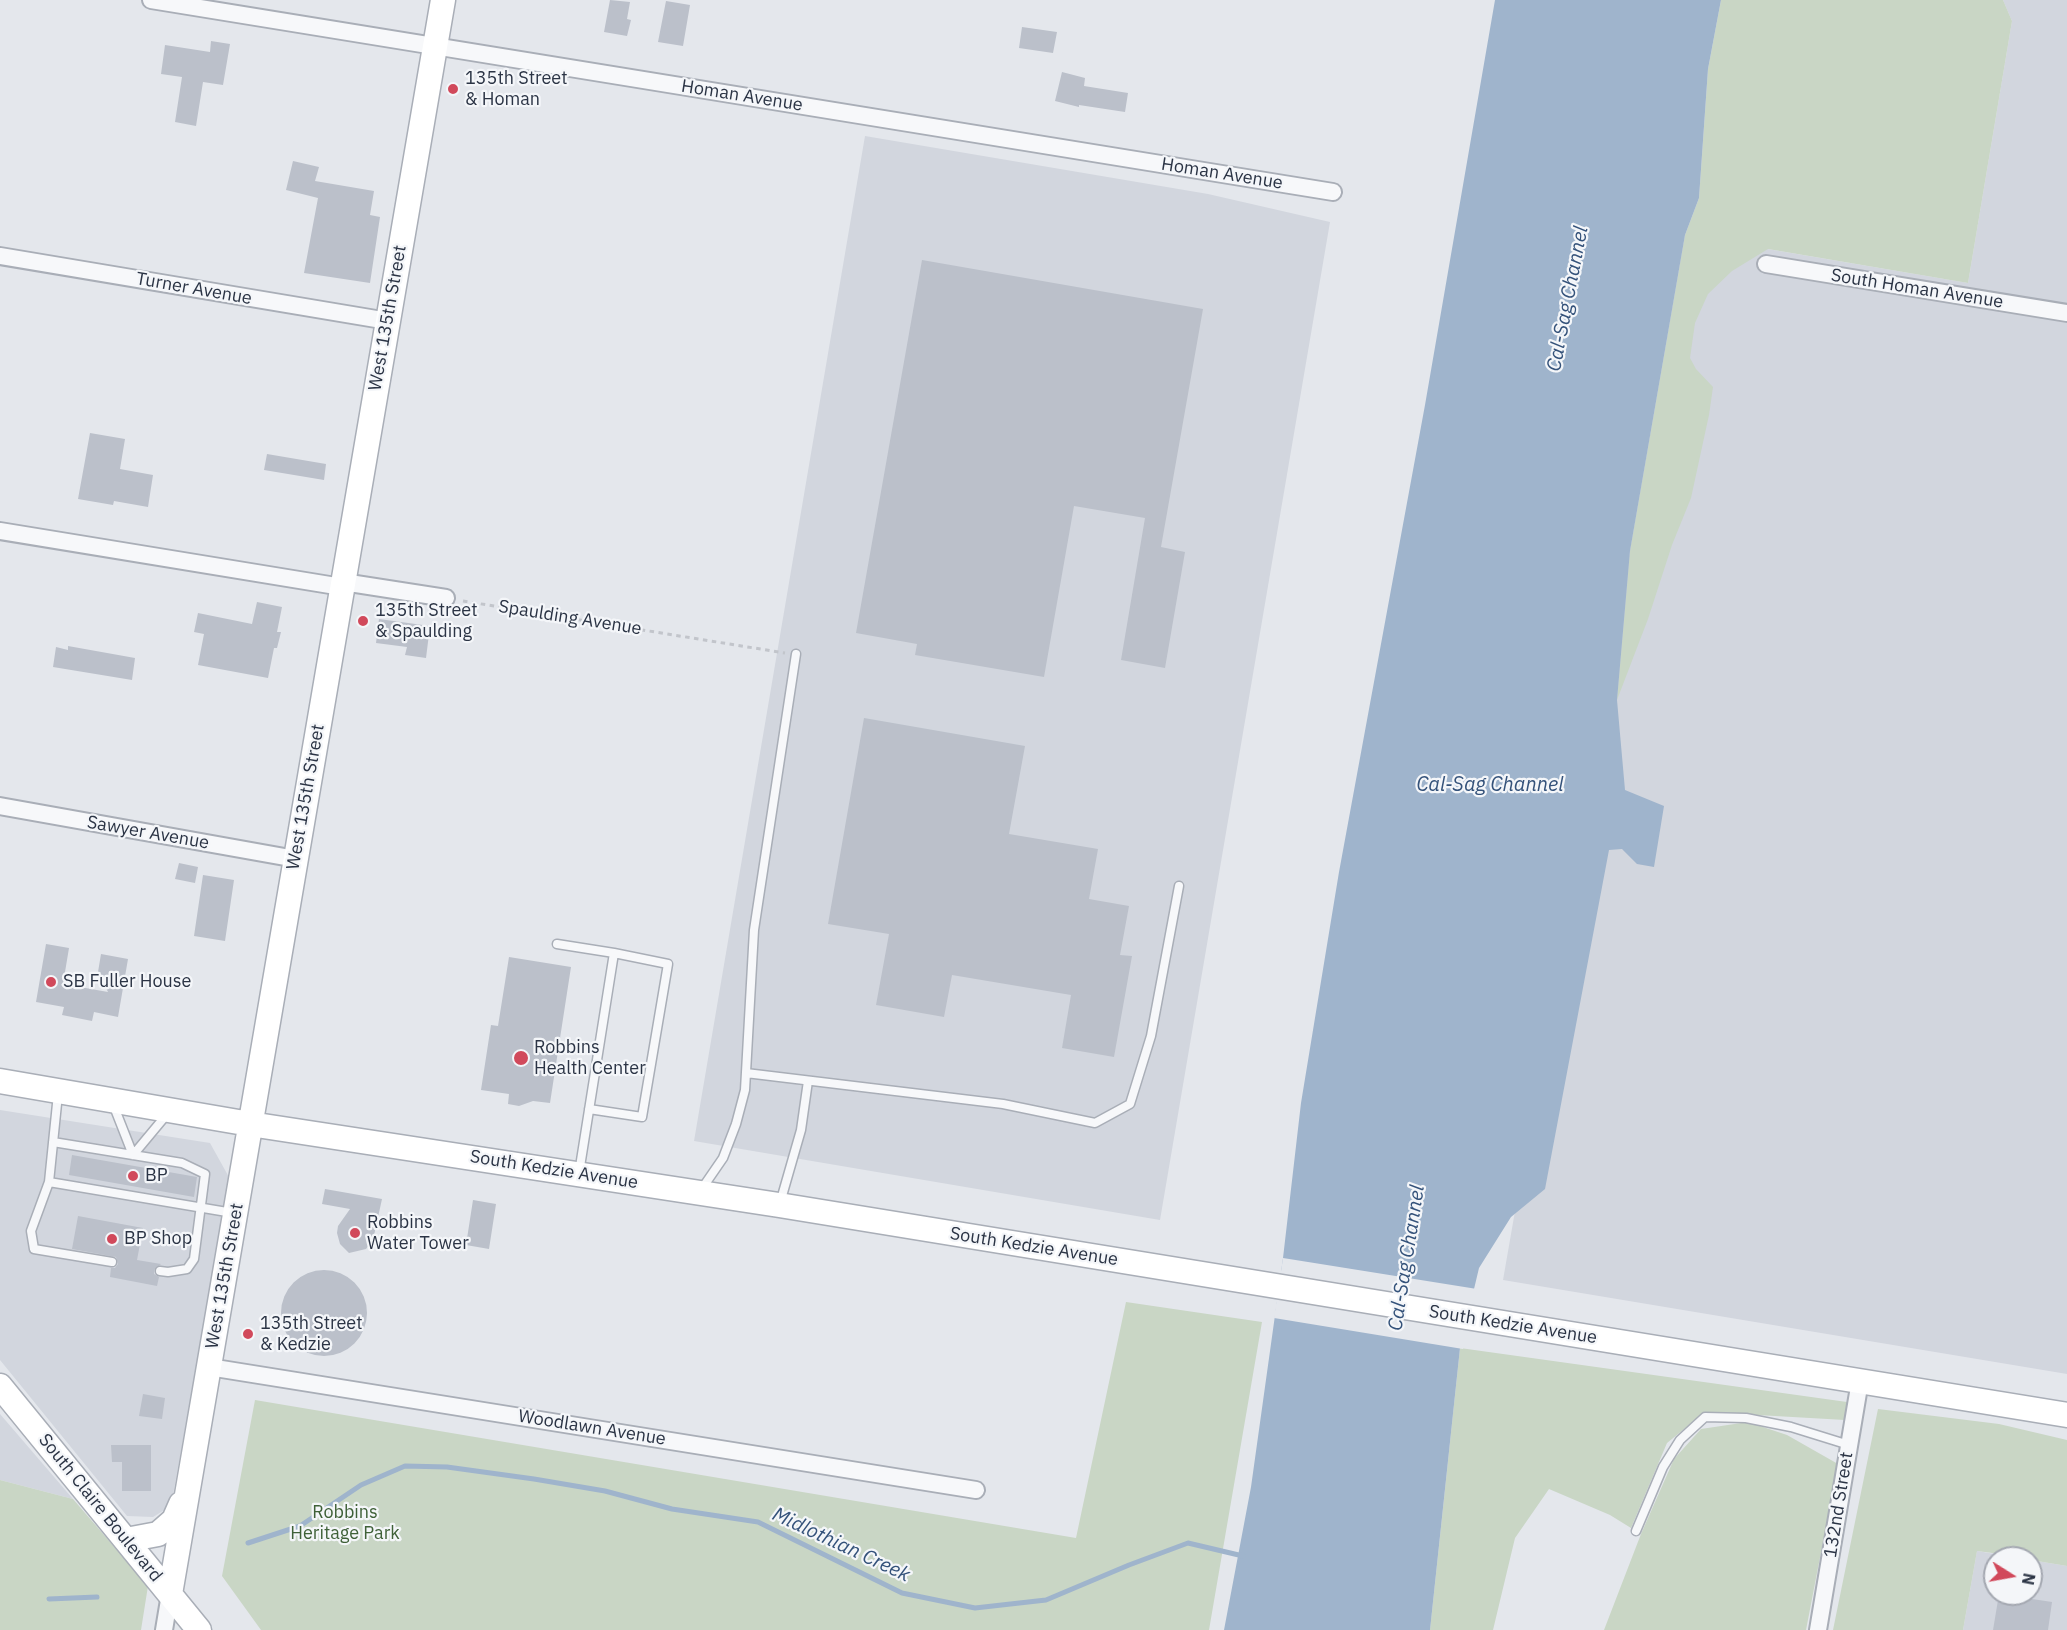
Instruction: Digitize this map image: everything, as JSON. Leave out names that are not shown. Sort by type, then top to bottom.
[{"type":"main road","name":"West 135th Street","points":[[170,1594],[443,0]]},
{"type":"main road","name":"South Kedzie Avenue","points":[[0,1081],[250,1124],[699,1192],[2067,1415]]},
{"type":"main road","name":"South Claire Boulevard","points":[[0,1386],[199,1630]]},
{"type":"main road","points":[[126,1540],[158,1534],[174,1520],[188,1488]]},
{"type":"street","name":"Homan Avenue","points":[[157,0],[1333,192]]},
{"type":"street","name":"Turner Avenue","points":[[0,256],[388,321]]},
{"type":"street","name":"South Homan Avenue","points":[[1766,264],[2067,313]]},
{"type":"street","points":[[0,531],[343,585],[446,598]]},
{"type":"street","name":"Sawyer Avenue","points":[[0,806],[296,860]]},
{"type":"street","name":"Woodlawn Avenue","points":[[209,1367],[976,1490]]},
{"type":"street","name":"132nd Street","points":[[1818,1630],[1860,1381]]},
{"type":"street","points":[[164,1630],[170,1594]]},
{"type":"lane","points":[[699,1192],[723,1158],[736,1124],[745,1090],[754,930],[796,654]]},
{"type":"lane","points":[[746,1073],[1003,1104],[1095,1123],[1130,1104],[1151,1036],[1179,886]]},
{"type":"lane","points":[[557,944],[668,964],[642,1117],[589,1109]]},
{"type":"lane","points":[[579,1174],[614,953]]},
{"type":"lane","points":[[780,1205],[801,1130],[808,1081]]},
{"type":"lane","points":[[58,1091],[49,1182],[32,1231],[34,1248],[112,1262]]},
{"type":"lane","points":[[112,1100],[133,1155]]},
{"type":"lane","points":[[133,1155],[170,1110]]},
{"type":"lane","points":[[53,1142],[182,1163],[205,1174],[194,1259],[188,1269],[160,1271]]},
{"type":"lane","points":[[49,1182],[235,1214]]},
{"type":"lane","points":[[1636,1531],[1663,1467],[1680,1440],[1705,1417],[1746,1418],[1791,1427],[1849,1445]]},
{"type":"path","name":"Spaulding Avenue","points":[[446,598],[796,654]]},
{"type":"shaded area","points":[[2003,0],[2067,0],[2067,1374],[1503,1280],[1685,235],[1968,283],[2012,21]]},
{"type":"shaded area","points":[[865,136],[1208,194],[1330,222],[1160,1220],[694,1141]]},
{"type":"shaded area","points":[[0,1110],[210,1143],[230,1179],[171,1506],[153,1517],[127,1516],[0,1360]]},
{"type":"shaded area","points":[[0,1414],[73,1499],[0,1480]]},
{"type":"shaded area","points":[[1977,1551],[1983,1552],[1983,1606],[2043,1606],[2043,1562],[2067,1566],[2067,1630],[1963,1630]]},
{"type":"green space","points":[[1721,0],[2003,0],[2012,21],[1968,283],[1768,249],[1732,271],[1708,294],[1695,323],[1690,358],[1696,369],[1713,387],[1691,498],[1617,700],[1630,551],[1685,235],[1699,198],[1708,69]]},
{"type":"green space","name":"Robbins Heritage Park","points":[[1126,1302],[1262,1322],[1209,1630],[261,1630],[222,1576],[255,1400],[1076,1538]]},
{"type":"green space","points":[[1460,1348],[1847,1402],[1845,1420],[1705,1412],[1667,1443],[1631,1528],[1610,1515],[1549,1489],[1515,1538],[1493,1630],[1430,1630]]},
{"type":"green space","points":[[1878,1409],[1999,1424],[2067,1440],[2067,1566],[2043,1562],[2043,1546],[1983,1546],[1983,1552],[1977,1551],[1963,1630],[1833,1630]]},
{"type":"green space","points":[[1748,1422],[1787,1435],[1838,1464],[1806,1630],[1604,1630],[1641,1534],[1674,1459],[1701,1429]]},
{"type":"green space","points":[[0,1480],[73,1499],[148,1586],[141,1630],[0,1630]]},
{"type":"water","name":"Cal-Sag Channel","points":[[1495,0],[1721,0],[1708,69],[1699,198],[1685,235],[1630,551],[1617,700],[1625,790],[1664,806],[1654,867],[1637,864],[1622,849],[1609,850],[1545,1189],[1511,1217],[1479,1268],[1460,1348],[1430,1630],[1224,1630],[1251,1487],[1283,1258],[1301,1103],[1339,872],[1425,405]]},
{"type":"pier","points":[[1283,1258],[1477,1289],[1463,1349],[1274,1318]]},
{"type":"building","points":[[610,0],[630,2],[627,19],[631,20],[627,36],[604,32]]},
{"type":"building","points":[[666,1],[690,5],[683,46],[658,42]]},
{"type":"building","points":[[1022,27],[1057,32],[1053,53],[1019,48]]},
{"type":"building","points":[[211,41],[230,44],[223,85],[203,82],[196,126],[175,122],[182,77],[161,74],[165,45],[210,52]]},
{"type":"building","points":[[1062,72],[1085,78],[1084,86],[1128,93],[1125,112],[1079,105],[1079,107],[1055,101]]},
{"type":"building","points":[[293,161],[319,167],[315,181],[374,191],[370,215],[380,217],[370,283],[304,273],[318,198],[286,190]]},
{"type":"building","points":[[922,260],[1203,309],[1161,547],[1185,552],[1165,668],[1121,660],[1145,518],[1074,506],[1044,677],[915,655],[917,644],[856,633]]},
{"type":"building","points":[[90,433],[125,439],[120,469],[153,475],[148,507],[114,501],[113,505],[78,499]]},
{"type":"building","points":[[267,454],[326,464],[324,480],[264,470]]},
{"type":"building","points":[[257,602],[282,607],[277,632],[281,632],[277,648],[274,648],[268,678],[198,665],[204,634],[194,632],[198,613],[252,624]]},
{"type":"building","points":[[379,619],[430,626],[426,658],[405,655],[407,647],[376,643]]},
{"type":"building","points":[[68,646],[135,658],[132,680],[53,667],[56,647],[68,650]]},
{"type":"building","points":[[864,718],[1025,746],[1009,834],[1098,849],[1089,899],[1129,906],[1120,955],[1132,956],[1114,1057],[1062,1048],[1071,995],[952,975],[944,1017],[876,1005],[889,934],[828,924]]},
{"type":"building","points":[[179,863],[198,867],[195,883],[175,879]]},
{"type":"building","points":[[203,875],[234,880],[225,941],[194,936]]},
{"type":"building","name":"SB Fuller House","points":[[46,944],[69,948],[63,984],[108,992],[98,972],[101,954],[128,959],[118,1017],[94,1012],[92,1021],[62,1015],[64,1007],[36,1002]]},
{"type":"building","name":"Robbins Health Center","points":[[509,957],[571,967],[550,1103],[533,1101],[519,1106],[508,1104],[509,1094],[481,1090],[491,1025],[498,1026]]},
{"type":"building","name":"BP","points":[[72,1155],[197,1177],[194,1197],[69,1175]]},
{"type":"building","points":[[325,1189],[382,1199],[373,1240],[366,1249],[349,1253],[340,1244],[338,1226],[350,1209],[322,1204]]},
{"type":"building","points":[[473,1200],[496,1204],[489,1249],[466,1245]]},
{"type":"building","points":[[78,1216],[143,1228],[137,1260],[161,1264],[154,1270],[154,1274],[159,1277],[157,1286],[110,1277],[111,1268],[115,1268],[118,1264],[116,1257],[72,1249]]},
{"type":"building","points":[[324,1270],[340,1274],[354,1283],[363,1297],[367,1313],[363,1329],[354,1343],[340,1352],[324,1356],[308,1352],[294,1343],[285,1329],[281,1313],[285,1297],[294,1283],[308,1274]]},
{"type":"building","points":[[143,1394],[165,1398],[162,1419],[139,1416]]},
{"type":"building","points":[[111,1445],[151,1445],[151,1491],[122,1491],[122,1462],[112,1462]]},
{"type":"building","points":[[2043,1601],[2052,1602],[2048,1630],[1993,1630],[1997,1606],[2043,1606]]},
{"type":"waterway","name":"Midlothian Creek","points":[[248,1543],[300,1526],[361,1485],[405,1466],[447,1467],[534,1479],[605,1491],[672,1509],[758,1522],[902,1593],[975,1608],[1046,1600],[1188,1543],[1243,1556]]},
{"type":"waterway","name":"Midlothian Creek","points":[[49,1599],[97,1597]]},
{"type":"place","name":"135th Street & Homan","points":[[453,89]]},
{"type":"place","name":"135th Street & Spaulding","points":[[363,621]]},
{"type":"place","name":"SB Fuller House","points":[[51,982]]},
{"type":"place","name":"Robbins Health Center","points":[[521,1058]]},
{"type":"place","name":"BP","points":[[133,1176]]},
{"type":"place","name":"Robbins Water Tower","points":[[355,1233]]},
{"type":"place","name":"BP Shop","points":[[112,1239]]},
{"type":"place","name":"135th Street & Kedzie","points":[[248,1334]]}]
